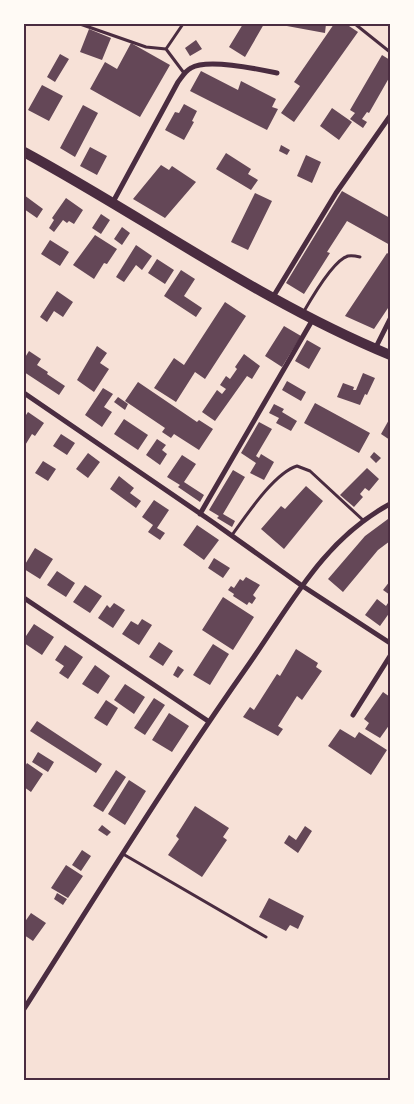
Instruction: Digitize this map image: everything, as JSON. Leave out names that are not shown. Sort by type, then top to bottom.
[{"type":"main road","points":[[24,152],[113,202],[272,298],[390,355]]},
{"type":"street","points":[[113,202],[184,73],[192,67],[208,64],[277,73]]},
{"type":"street","points":[[272,298],[336,193],[390,116]]},
{"type":"street","points":[[200,514],[313,319]]},
{"type":"street","points":[[375,349],[390,319]]},
{"type":"street","points":[[24,393],[232,536],[301,586],[390,643]]},
{"type":"street","points":[[24,1009],[208,721],[301,586],[322,559],[364,521],[390,504]]},
{"type":"street","points":[[24,598],[208,721]]},
{"type":"street","points":[[353,715],[390,656]]},
{"type":"lane","points":[[80,24],[146,47],[166,49],[184,73]]},
{"type":"lane","points":[[166,49],[183,24]]},
{"type":"lane","points":[[355,24],[390,52]]},
{"type":"lane","points":[[302,313],[324,279],[342,259],[348,256],[360,257]]},
{"type":"lane","points":[[232,536],[266,492],[284,473],[297,466],[310,472],[364,521]]},
{"type":"lane","points":[[123,854],[266,937]]},
{"type":"building","points":[[243,24],[264,24],[245,57],[229,47]]},
{"type":"building","points":[[276,24],[326,24],[325,33]]},
{"type":"building","points":[[334,24],[346,24],[358,32],[294,122],[281,113],[300,86],[294,82]]},
{"type":"building","points":[[89,29],[111,38],[102,60],[80,52]]},
{"type":"building","points":[[196,40],[202,49],[190,56],[185,48]]},
{"type":"building","points":[[131,43],[170,65],[140,117],[90,89],[105,62],[117,69]]},
{"type":"building","points":[[60,54],[69,59],[55,82],[47,77]]},
{"type":"building","points":[[382,55],[390,60],[390,79],[369,113],[367,112],[362,119],[367,122],[363,128],[350,119],[355,113],[350,110]]},
{"type":"building","points":[[201,71],[238,90],[241,81],[276,99],[272,107],[278,109],[267,130],[190,91]]},
{"type":"building","points":[[42,85],[63,96],[49,121],[28,110]]},
{"type":"building","points":[[184,104],[197,111],[192,121],[194,122],[184,140],[165,130],[175,112],[179,113]]},
{"type":"building","points":[[83,105],[98,113],[75,157],[60,148]]},
{"type":"building","points":[[332,108],[352,122],[339,140],[320,126]]},
{"type":"building","points":[[281,145],[290,150],[287,155],[279,151]]},
{"type":"building","points":[[90,147],[107,156],[97,175],[80,166]]},
{"type":"building","points":[[226,153],[251,169],[248,174],[258,180],[251,190],[216,169]]},
{"type":"building","points":[[306,155],[321,162],[312,183],[297,176]]},
{"type":"building","points":[[161,165],[169,170],[172,166],[196,182],[165,218],[133,199]]},
{"type":"building","points":[[342,191],[390,218],[390,245],[347,221],[327,252],[330,253],[304,294],[286,283]]},
{"type":"building","points":[[255,193],[272,201],[248,250],[231,242]]},
{"type":"building","points":[[24,195],[43,209],[37,218],[24,209]]},
{"type":"building","points":[[66,198],[83,210],[74,224],[63,220],[54,232],[49,228],[54,220],[52,218]]},
{"type":"building","points":[[101,214],[110,220],[101,234],[92,228]]},
{"type":"building","points":[[122,227],[130,233],[122,245],[114,239]]},
{"type":"building","points":[[95,235],[117,249],[107,264],[104,263],[94,279],[73,265]]},
{"type":"building","points":[[50,240],[69,252],[60,266],[41,254]]},
{"type":"building","points":[[136,245],[152,256],[142,270],[136,265],[124,282],[116,277]]},
{"type":"building","points":[[387,253],[390,255],[390,305],[374,329],[345,316]]},
{"type":"building","points":[[157,259],[174,270],[165,284],[148,273]]},
{"type":"building","points":[[181,270],[195,279],[184,296],[202,308],[196,317],[164,296]]},
{"type":"building","points":[[57,291],[73,302],[63,317],[54,311],[47,322],[40,317]]},
{"type":"building","points":[[225,302],[246,316],[205,379],[195,372],[176,402],[154,388],[174,358],[184,365]]},
{"type":"building","points":[[284,326],[301,336],[282,367],[265,356]]},
{"type":"building","points":[[307,340],[321,348],[309,369],[295,361]]},
{"type":"building","points":[[97,346],[107,353],[100,363],[109,369],[94,392],[77,380]]},
{"type":"building","points":[[29,351],[41,359],[37,365],[65,386],[59,395],[24,372],[24,359]]},
{"type":"building","points":[[244,354],[260,366],[252,379],[247,376],[215,421],[202,412],[217,390],[222,394],[226,389],[220,385],[226,376],[230,379],[237,369],[235,367]]},
{"type":"building","points":[[363,373],[375,378],[360,405],[337,397],[343,383],[354,387],[353,390],[356,390]]},
{"type":"building","points":[[287,381],[306,392],[301,401],[282,390]]},
{"type":"building","points":[[138,382],[197,422],[199,420],[213,429],[199,450],[174,434],[171,438],[162,432],[165,428],[125,401]]},
{"type":"building","points":[[103,388],[113,394],[104,407],[112,412],[102,427],[85,415]]},
{"type":"building","points":[[118,397],[128,404],[125,410],[114,402]]},
{"type":"building","points":[[315,403],[370,433],[359,453],[304,423]]},
{"type":"building","points":[[274,404],[284,409],[282,412],[297,421],[291,431],[276,423],[279,418],[269,413]]},
{"type":"building","points":[[28,412],[44,423],[35,436],[32,434],[24,447],[24,418]]},
{"type":"building","points":[[390,418],[390,440],[381,434]]},
{"type":"building","points":[[124,419],[148,435],[138,450],[114,434]]},
{"type":"building","points":[[259,422],[272,429],[256,456],[259,458],[261,454],[274,462],[264,480],[250,473],[256,463],[241,453]]},
{"type":"building","points":[[61,434],[75,443],[67,455],[53,446]]},
{"type":"building","points":[[157,439],[166,445],[162,450],[167,454],[160,465],[146,455]]},
{"type":"building","points":[[374,452],[381,458],[376,463],[370,457]]},
{"type":"building","points":[[88,453],[100,462],[88,478],[76,469]]},
{"type":"building","points":[[182,455],[196,464],[184,482],[204,495],[200,502],[167,477]]},
{"type":"building","points":[[43,461],[56,469],[48,481],[35,473]]},
{"type":"building","points":[[367,468],[379,479],[369,491],[365,488],[360,494],[363,497],[354,507],[340,495]]},
{"type":"building","points":[[233,470],[245,477],[223,514],[235,521],[232,527],[217,518],[219,516],[209,510]]},
{"type":"building","points":[[119,476],[134,488],[130,493],[141,501],[136,508],[110,489]]},
{"type":"building","points":[[306,486],[323,501],[284,549],[261,529],[281,506],[285,509]]},
{"type":"building","points":[[154,500],[169,510],[157,528],[165,533],[160,540],[148,532],[153,525],[142,517]]},
{"type":"building","points":[[388,519],[390,522],[390,541],[378,550],[343,592],[328,579],[365,536]]},
{"type":"building","points":[[197,525],[219,540],[204,560],[183,545]]},
{"type":"building","points":[[35,548],[53,559],[40,579],[24,569]]},
{"type":"building","points":[[214,558],[230,568],[223,578],[208,568]]},
{"type":"building","points":[[57,571],[75,583],[66,597],[47,585]]},
{"type":"building","points":[[246,577],[260,585],[253,595],[256,598],[252,604],[249,602],[247,605],[233,596],[234,594],[228,590],[231,586],[234,588],[240,579],[243,581]]},
{"type":"building","points":[[390,581],[390,595],[383,590]]},
{"type":"building","points":[[85,585],[102,596],[90,613],[73,602]]},
{"type":"building","points":[[223,597],[254,617],[233,650],[202,630]]},
{"type":"building","points":[[377,599],[386,606],[390,600],[390,612],[380,626],[365,615]]},
{"type":"building","points":[[114,603],[125,610],[113,628],[98,618],[107,605],[110,608]]},
{"type":"building","points":[[142,619],[152,625],[139,645],[122,634],[131,621],[138,625]]},
{"type":"building","points":[[34,624],[54,637],[42,655],[24,643],[24,639]]},
{"type":"building","points":[[159,642],[173,651],[163,666],[149,657]]},
{"type":"building","points":[[213,644],[229,654],[210,685],[193,675]]},
{"type":"building","points":[[65,645],[83,657],[68,679],[59,673],[64,666],[55,660]]},
{"type":"building","points":[[296,649],[318,663],[316,667],[322,671],[302,700],[297,696],[278,726],[283,729],[278,736],[243,717],[250,707],[254,710],[277,674],[280,676]]},
{"type":"building","points":[[95,665],[110,676],[98,694],[82,684]]},
{"type":"building","points":[[178,666],[184,670],[178,678],[173,675]]},
{"type":"building","points":[[125,684],[145,697],[134,714],[114,700]]},
{"type":"building","points":[[383,692],[390,697],[390,724],[380,738],[365,729],[369,723],[364,719]]},
{"type":"building","points":[[154,698],[165,705],[145,735],[134,728]]},
{"type":"building","points":[[106,700],[118,708],[107,726],[94,718]]},
{"type":"building","points":[[169,713],[189,726],[172,752],[152,740]]},
{"type":"building","points":[[37,721],[102,764],[96,773],[30,731]]},
{"type":"building","points":[[340,729],[355,738],[359,732],[387,750],[371,775],[328,746]]},
{"type":"building","points":[[38,752],[54,762],[48,772],[32,762]]},
{"type":"building","points":[[27,763],[43,774],[31,792],[24,787],[24,768]]},
{"type":"building","points":[[116,770],[126,777],[103,812],[93,806]]},
{"type":"building","points":[[129,780],[146,791],[125,825],[108,814]]},
{"type":"building","points":[[195,806],[229,828],[223,837],[227,840],[202,877],[168,855],[179,839],[176,836]]},
{"type":"building","points":[[102,825],[111,832],[107,836],[98,830]]},
{"type":"building","points":[[305,826],[312,831],[298,853],[284,843],[289,835],[296,840]]},
{"type":"building","points":[[82,850],[91,856],[81,871],[72,865]]},
{"type":"building","points":[[66,865],[83,876],[68,898],[51,888]]},
{"type":"building","points":[[57,893],[67,899],[63,905],[54,899]]},
{"type":"building","points":[[269,898],[304,916],[298,929],[290,925],[286,931],[259,917]]},
{"type":"building","points":[[31,913],[46,923],[33,941],[24,935],[24,923]]}]
